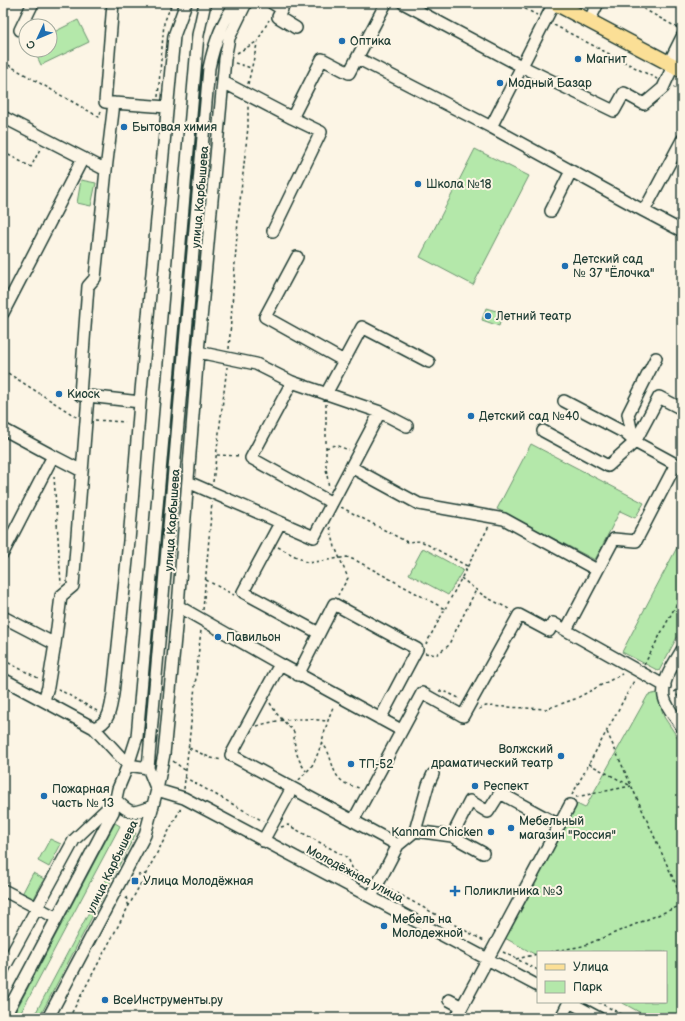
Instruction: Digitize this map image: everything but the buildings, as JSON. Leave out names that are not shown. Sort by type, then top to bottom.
[{"type":"main road","points":[[555,3],[675,67]]},
{"type":"street","points":[[26,18],[33,3]]},
{"type":"street","points":[[113,3],[106,170],[96,278],[88,286],[80,395],[140,402]]},
{"type":"street","points":[[94,728],[102,725],[108,718],[113,694],[129,541],[140,402],[174,36],[186,3]]},
{"type":"street","name":"улица Карбышева","points":[[128,765],[137,737],[198,35],[205,3]]},
{"type":"street","name":"улица Карбышева","points":[[148,768],[209,68],[216,39],[228,14],[236,3]]},
{"type":"street","name":"улица Карбышева","points":[[50,1017],[144,835],[157,790],[164,754],[178,606],[198,352],[225,60],[229,38],[246,3]]},
{"type":"street","points":[[292,118],[322,59],[349,73],[386,3]]},
{"type":"street","points":[[403,3],[521,66],[614,111],[624,93],[644,104],[663,88],[675,67],[681,33]]},
{"type":"street","points":[[491,127],[521,66],[555,3]]},
{"type":"street","points":[[589,21],[598,3]]},
{"type":"street","points":[[276,5],[282,9],[278,17],[296,28]]},
{"type":"street","points":[[357,58],[491,127],[682,231]]},
{"type":"street","points":[[223,82],[321,132],[273,231]]},
{"type":"street","points":[[110,103],[167,107]]},
{"type":"street","points":[[3,117],[106,170]]},
{"type":"street","points":[[644,211],[682,140]]},
{"type":"street","points":[[3,313],[83,158]]},
{"type":"street","points":[[551,211],[571,171]]},
{"type":"street","points":[[297,257],[265,317],[344,361]]},
{"type":"street","points":[[326,394],[362,327],[429,362]]},
{"type":"street","points":[[198,352],[256,364],[292,382],[380,412],[407,426]]},
{"type":"street","points":[[631,438],[628,414],[656,358]]},
{"type":"street","points":[[292,382],[251,458],[332,502]]},
{"type":"street","points":[[44,700],[48,687],[62,596],[73,586],[88,396]]},
{"type":"street","points":[[543,431],[608,466],[631,438],[659,397],[682,409]]},
{"type":"street","points":[[564,401],[679,465],[636,541],[614,538],[566,630]]},
{"type":"street","points":[[188,482],[314,537],[380,412]]},
{"type":"street","points":[[3,429],[82,471]]},
{"type":"street","points":[[3,553],[53,456]]},
{"type":"street","points":[[351,467],[420,504],[504,519],[597,570]]},
{"type":"street","points":[[280,523],[242,592],[319,633]]},
{"type":"street","points":[[298,675],[334,604],[417,649],[380,719]]},
{"type":"street","points":[[178,606],[298,675],[401,730]]},
{"type":"street","points":[[353,821],[422,693],[463,716],[520,615],[549,631],[554,623],[664,686]]},
{"type":"street","points":[[3,617],[55,644]]},
{"type":"street","points":[[682,650],[669,673],[664,686],[664,696],[667,703],[682,727]]},
{"type":"street","points":[[280,664],[231,756],[398,846]]},
{"type":"street","points":[[3,678],[94,728],[128,765],[148,768],[157,790]]},
{"type":"street","points":[[3,970],[74,840],[116,800],[122,776],[128,765]]},
{"type":"street","points":[[371,897],[398,846],[416,832],[428,784],[433,774]]},
{"type":"street","points":[[263,841],[292,788]]},
{"type":"street","name":"Молодёжная улица","points":[[157,790],[184,798],[537,985]]},
{"type":"street","points":[[452,836],[470,801],[488,812],[500,794],[559,825]]},
{"type":"street","points":[[116,800],[130,812],[136,813],[153,806]]},
{"type":"street","name":"улица Карбышева","points":[[4,1018],[113,812],[116,800]]},
{"type":"street","points":[[456,1018],[570,805]]},
{"type":"street","points":[[416,832],[452,836],[483,853]]},
{"type":"street","points":[[3,890],[57,918]]},
{"type":"street","points":[[449,1000],[462,1007]]},
{"type":"street","points":[[561,1018],[568,1003]]},
{"type":"street","points":[[571,1003],[599,1018]]},
{"type":"path","points":[[514,3],[682,91]]},
{"type":"path","points":[[633,3],[681,33]]},
{"type":"path","points":[[69,1018],[184,804],[184,777],[189,748],[213,493],[228,358],[238,220],[248,127],[248,95],[251,68],[258,41],[276,5]]},
{"type":"path","points":[[225,60],[258,41]]},
{"type":"path","points":[[225,60],[251,68]]},
{"type":"path","points":[[3,62],[99,116],[110,103]]},
{"type":"path","points":[[3,370],[77,418],[125,422]]},
{"type":"path","points":[[326,394],[326,468],[332,502],[408,542],[421,541],[467,566]]},
{"type":"path","points":[[326,448],[335,445],[340,446],[358,455]]},
{"type":"path","points":[[217,455],[251,458]]},
{"type":"path","points":[[53,456],[62,596]]},
{"type":"path","points":[[417,649],[427,644],[493,517]]},
{"type":"path","points":[[331,523],[332,538],[348,578],[334,604]]},
{"type":"path","points":[[270,541],[308,563],[347,557],[445,609]]},
{"type":"path","points":[[461,578],[490,600],[520,615]]},
{"type":"path","points":[[206,580],[234,595],[238,596],[242,592]]},
{"type":"path","points":[[417,649],[431,655],[441,653],[448,646],[476,590]]},
{"type":"path","points":[[631,786],[571,798],[682,594]]},
{"type":"path","points":[[463,716],[486,706],[546,709],[575,699],[622,674]]},
{"type":"path","points":[[682,679],[675,692],[682,702]]},
{"type":"path","points":[[265,692],[270,706],[294,732],[295,748],[299,762],[306,771]]},
{"type":"path","points":[[292,788],[312,765],[321,742],[326,721],[338,696]]},
{"type":"path","points":[[244,731],[255,726],[282,720],[315,719],[326,721]]},
{"type":"path","points":[[607,732],[682,898]]},
{"type":"path","points":[[321,742],[330,753],[335,771],[342,781],[369,792]]},
{"type":"path","points":[[189,748],[218,760],[226,759],[231,756]]},
{"type":"path","points":[[168,757],[186,771]]},
{"type":"path","points":[[589,764],[631,786]]},
{"type":"path","points":[[184,777],[278,829],[288,825],[348,858],[353,870],[537,970]]},
{"type":"path","points":[[138,875],[146,874]]},
{"type":"path","points":[[126,897],[129,906]]},
{"type":"path","points":[[556,951],[583,946],[682,905]]},
{"type":"path","points":[[516,959],[537,954]]},
{"type":"path","points":[[600,1003],[629,1018]]},
{"type":"green space","points":[[78,20],[89,42],[58,57],[58,30]]},
{"type":"green space","points":[[38,58],[56,58],[41,65]]},
{"type":"green space","points":[[475,149],[529,176],[473,285],[420,257]]},
{"type":"green space","points":[[81,180],[96,183],[91,206],[77,203]]},
{"type":"green space","points":[[486,308],[503,313],[499,326],[482,320]]},
{"type":"green space","points":[[531,444],[644,503],[635,518],[620,511],[595,560],[497,509]]},
{"type":"green space","points":[[682,538],[682,628],[659,671],[622,652]]},
{"type":"green space","points":[[423,548],[463,570],[448,595],[409,574]]},
{"type":"green space","points":[[657,693],[664,717],[682,744],[682,1018],[650,1018],[623,1003],[667,1003],[667,951],[537,951],[537,955],[501,936],[575,803],[585,808],[648,695]]},
{"type":"green space","points":[[115,823],[120,826],[18,1018],[12,1018]]},
{"type":"green space","points":[[132,831],[136,833],[39,1018],[33,1018]]},
{"type":"green space","points":[[50,839],[61,844],[49,867],[38,861]]},
{"type":"green space","points":[[33,873],[44,879],[32,902],[21,896]]},
{"type":"place","name":"Оптика","points":[[342,41]]},
{"type":"place","name":"Магнит","points":[[578,59]]},
{"type":"place","name":"Модный Базар","points":[[500,83]]},
{"type":"place","name":"Бытовая химия","points":[[124,127]]},
{"type":"place","name":"Школа №18","points":[[418,184]]},
{"type":"place","name":"Детский сад № 37 \"Ёлочка\"","points":[[565,266]]},
{"type":"place","name":"Летний театр","points":[[488,316]]},
{"type":"place","name":"Киоск","points":[[59,394]]},
{"type":"place","name":"Детский сад №40","points":[[471,416]]},
{"type":"place","name":"Павильон","points":[[218,637]]},
{"type":"place","name":"Волжский драматический театр","points":[[561,756]]},
{"type":"place","name":"ТП-52","points":[[351,764]]},
{"type":"place","name":"Респект","points":[[475,786]]},
{"type":"place","name":"Пожарная часть № 13","points":[[44,796]]},
{"type":"place","name":"Мебельный магазин \"Россия\"","points":[[511,828]]},
{"type":"place","name":"Kannam Chicken","points":[[491,832]]},
{"type":"place","name":"Улица Молодёжная","points":[[135,881]]},
{"type":"place","name":"Поликлиника №3","points":[[455,891]]},
{"type":"place","name":"Мебель на Молодежной","points":[[384,926]]},
{"type":"place","name":"ВсеИнструменты.ру","points":[[105,1000]]}]
